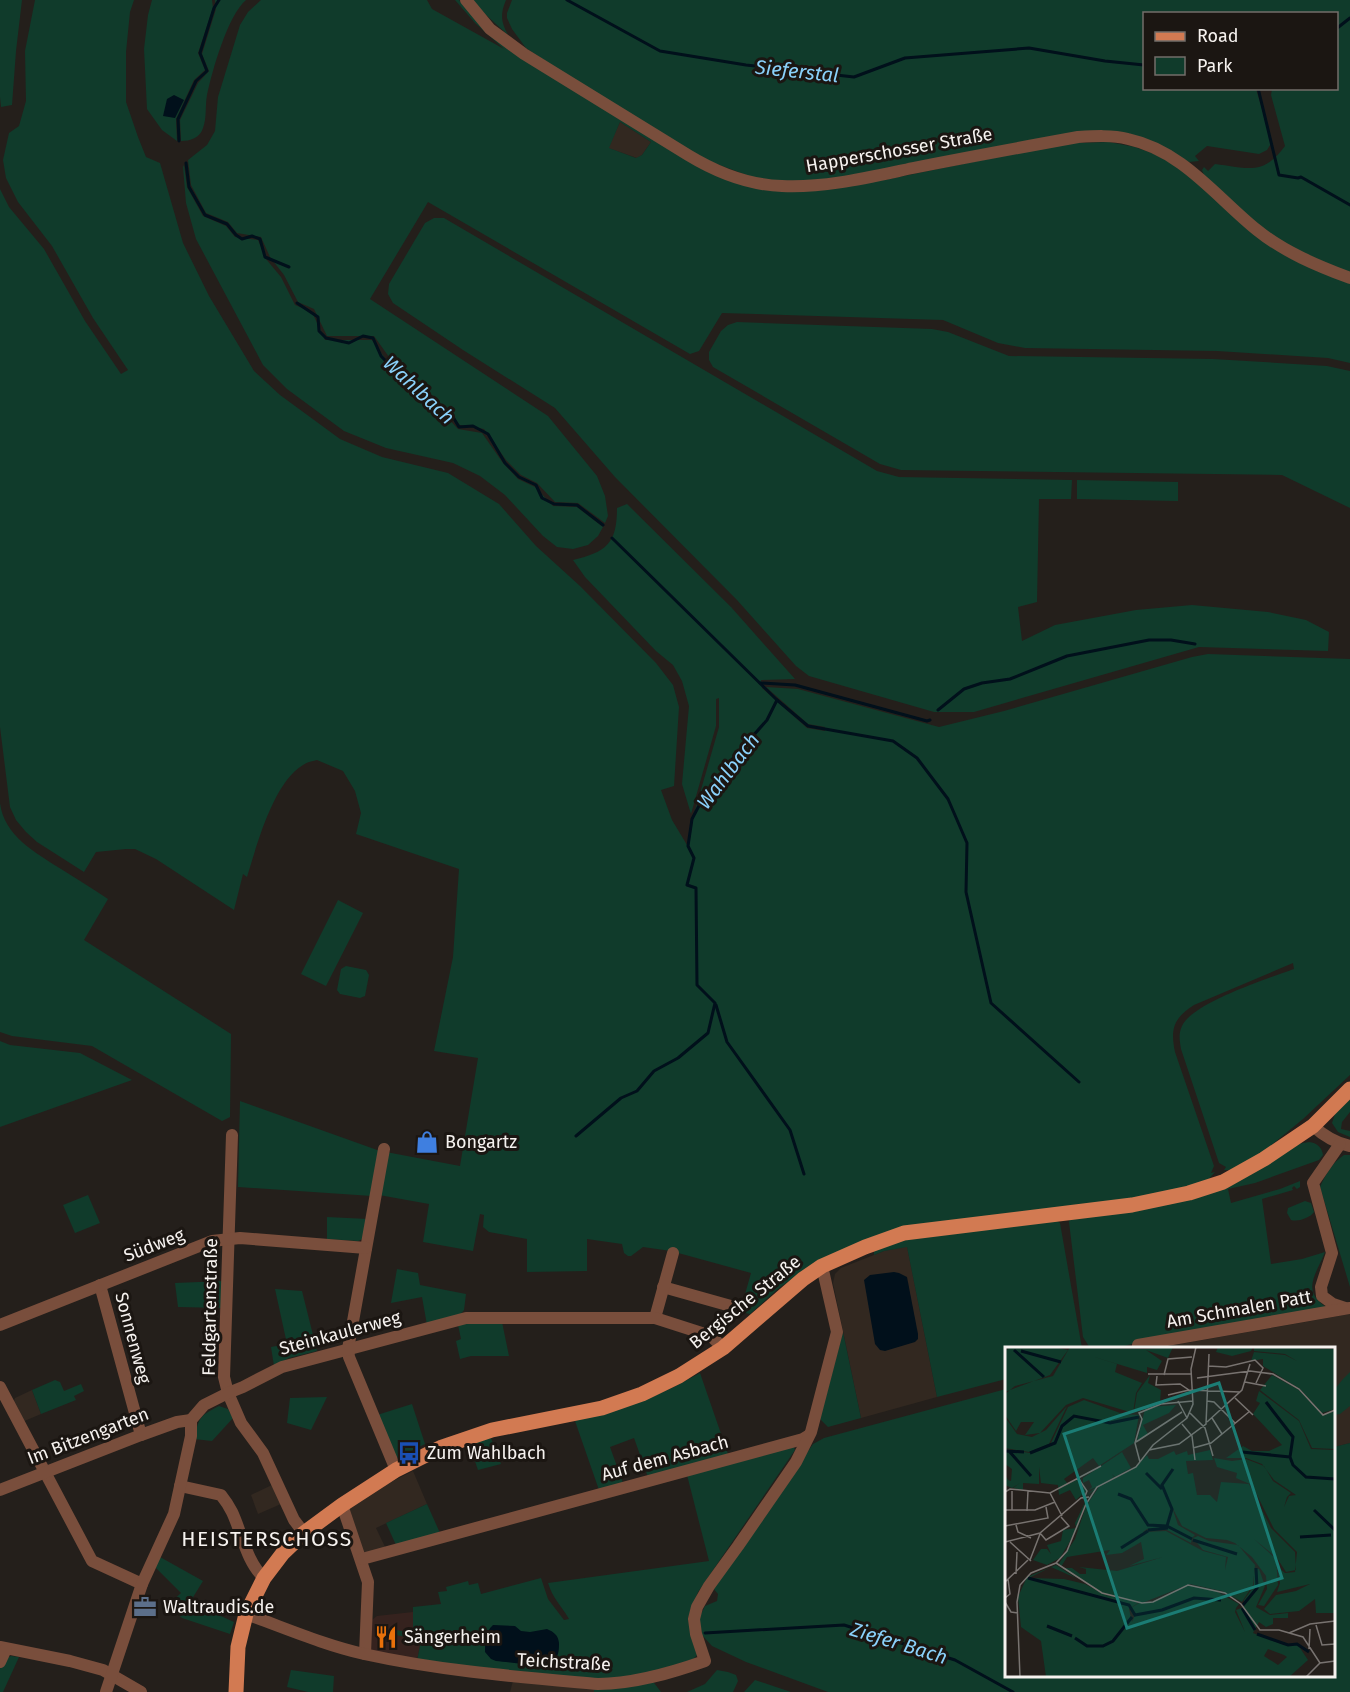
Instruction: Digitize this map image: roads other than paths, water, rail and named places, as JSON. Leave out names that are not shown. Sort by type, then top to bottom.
[{"type":"main road","name":"Bergische Straße","points":[[236,1692],[238,1647],[246,1614],[264,1578],[283,1553],[304,1533],[396,1470],[442,1447],[492,1430],[602,1408],[642,1394],[679,1376],[723,1348],[795,1284],[822,1266],[865,1246],[904,1233],[1132,1205],[1223,1182],[1264,1159],[1313,1126],[1350,1089]]},
{"type":"street","name":"Happerschosser Straße","points":[[466,0],[490,28],[524,54],[688,155],[726,174],[756,183],[803,186],[845,182],[1078,136],[1110,136],[1128,139],[1171,156],[1192,171],[1258,231],[1291,253],[1350,278]]},
{"type":"street","points":[[1313,1126],[1324,1136],[1345,1145]]},
{"type":"street","name":"Feldgartenstraße","points":[[232,1135],[225,1377],[228,1393],[241,1423],[263,1453],[294,1520],[304,1533]]},
{"type":"street","name":"Am Schmalen Patt","points":[[1345,1145],[1313,1183],[1332,1253],[1321,1287],[1322,1296],[1333,1304],[1348,1308]]},
{"type":"street","points":[[384,1149],[348,1349],[396,1470]]},
{"type":"street","name":"Südweg","points":[[0,1325],[212,1242],[240,1238],[366,1248]]},
{"type":"street","points":[[655,1318],[673,1253]]},
{"type":"street","points":[[808,1436],[837,1332],[822,1266]]},
{"type":"street","name":"Sonnenweg","points":[[100,1285],[141,1435]]},
{"type":"street","points":[[663,1287],[738,1308]]},
{"type":"street","name":"Am Schmalen Patt","points":[[1138,1345],[1348,1308]]},
{"type":"street","name":"Steinkaulerweg","points":[[191,1420],[204,1405],[282,1367],[466,1318],[655,1318],[711,1336],[723,1348]]},
{"type":"street","points":[[0,1387],[92,1561],[142,1584]]},
{"type":"street","points":[[106,1692],[142,1584],[174,1514],[191,1436],[191,1420]]},
{"type":"street","name":"Im Bitzengarten","points":[[0,1490],[141,1435],[177,1422],[191,1420]]},
{"type":"street","name":"Auf dem Asbach","points":[[362,1559],[808,1436]]},
{"type":"street","name":"Teichstraße","points":[[246,1614],[365,1654],[508,1676],[598,1684],[636,1680],[705,1661],[696,1634],[694,1619],[697,1607],[709,1586],[796,1462],[808,1436]]},
{"type":"street","points":[[180,1485],[221,1495],[231,1510],[257,1571],[264,1578]]},
{"type":"street","points":[[342,1505],[362,1559],[368,1587],[365,1654]]},
{"type":"street","points":[[0,1662],[3,1648],[70,1661],[103,1670],[141,1692]]},
{"type":"water","points":[[174,95],[184,100],[175,118],[163,116],[167,99]]},
{"type":"water","points":[[894,1272],[907,1277],[918,1339],[885,1351],[880,1350],[875,1344],[864,1280],[870,1275]]},
{"type":"water","points":[[493,1625],[515,1626],[521,1631],[530,1632],[549,1630],[558,1640],[557,1657],[549,1663],[535,1665],[491,1659],[485,1652],[485,1645],[487,1634]]},
{"type":"waterway","name":"Wahlbach","points":[[179,141],[178,119],[196,81],[207,71],[200,53],[214,8],[219,0]]},
{"type":"waterway","name":"Sieferstal","points":[[567,0],[660,51],[746,65],[854,77],[905,58],[1029,48],[1143,65]]},
{"type":"waterway","points":[[1338,27],[1350,18]]},
{"type":"waterway","name":"Sieferstal","points":[[1258,90],[1279,175],[1301,177],[1350,205]]},
{"type":"waterway","name":"Wahlbach","points":[[186,163],[189,187],[205,215],[227,224],[242,239],[252,236],[260,239],[265,257],[289,267]]},
{"type":"waterway","name":"Wahlbach","points":[[297,303],[318,317],[319,331],[326,338],[349,343],[363,336],[373,338],[381,356],[403,379],[430,396],[442,412],[453,417],[459,427],[473,426],[488,434],[505,463],[519,477],[536,485],[542,498],[554,504],[577,505],[603,525]]},
{"type":"waterway","name":"Wahlbach","points":[[576,1136],[621,1098],[637,1091],[654,1071],[678,1058],[708,1033],[715,1003],[697,985],[696,888],[687,885],[694,858],[688,846],[692,819],[702,800],[726,772],[728,764],[767,720],[777,700],[612,538]]},
{"type":"waterway","points":[[938,710],[964,689],[982,683],[1010,679],[1067,656],[1149,640],[1171,640],[1195,644]]},
{"type":"waterway","points":[[760,683],[795,685],[930,720]]},
{"type":"waterway","points":[[777,700],[808,726],[893,741],[917,758],[948,799],[967,843],[966,892],[991,1003],[1079,1082]]},
{"type":"waterway","points":[[716,1005],[727,1042],[790,1130],[804,1174]]},
{"type":"waterway","name":"Ziefer Bach","points":[[705,1633],[844,1625],[955,1660],[1013,1692]]},
{"type":"place","name":"Bongartz","points":[[427,1142]]},
{"type":"place","name":"Zum Wahlbach","points":[[409,1453]]},
{"type":"place","name":"Waltraudis.de","points":[[145,1607]]},
{"type":"place","name":"Sängerheim","points":[[386,1637]]},
{"type":"district","name":"HEISTERSCHOSS","points":[[267,1539]]}]
